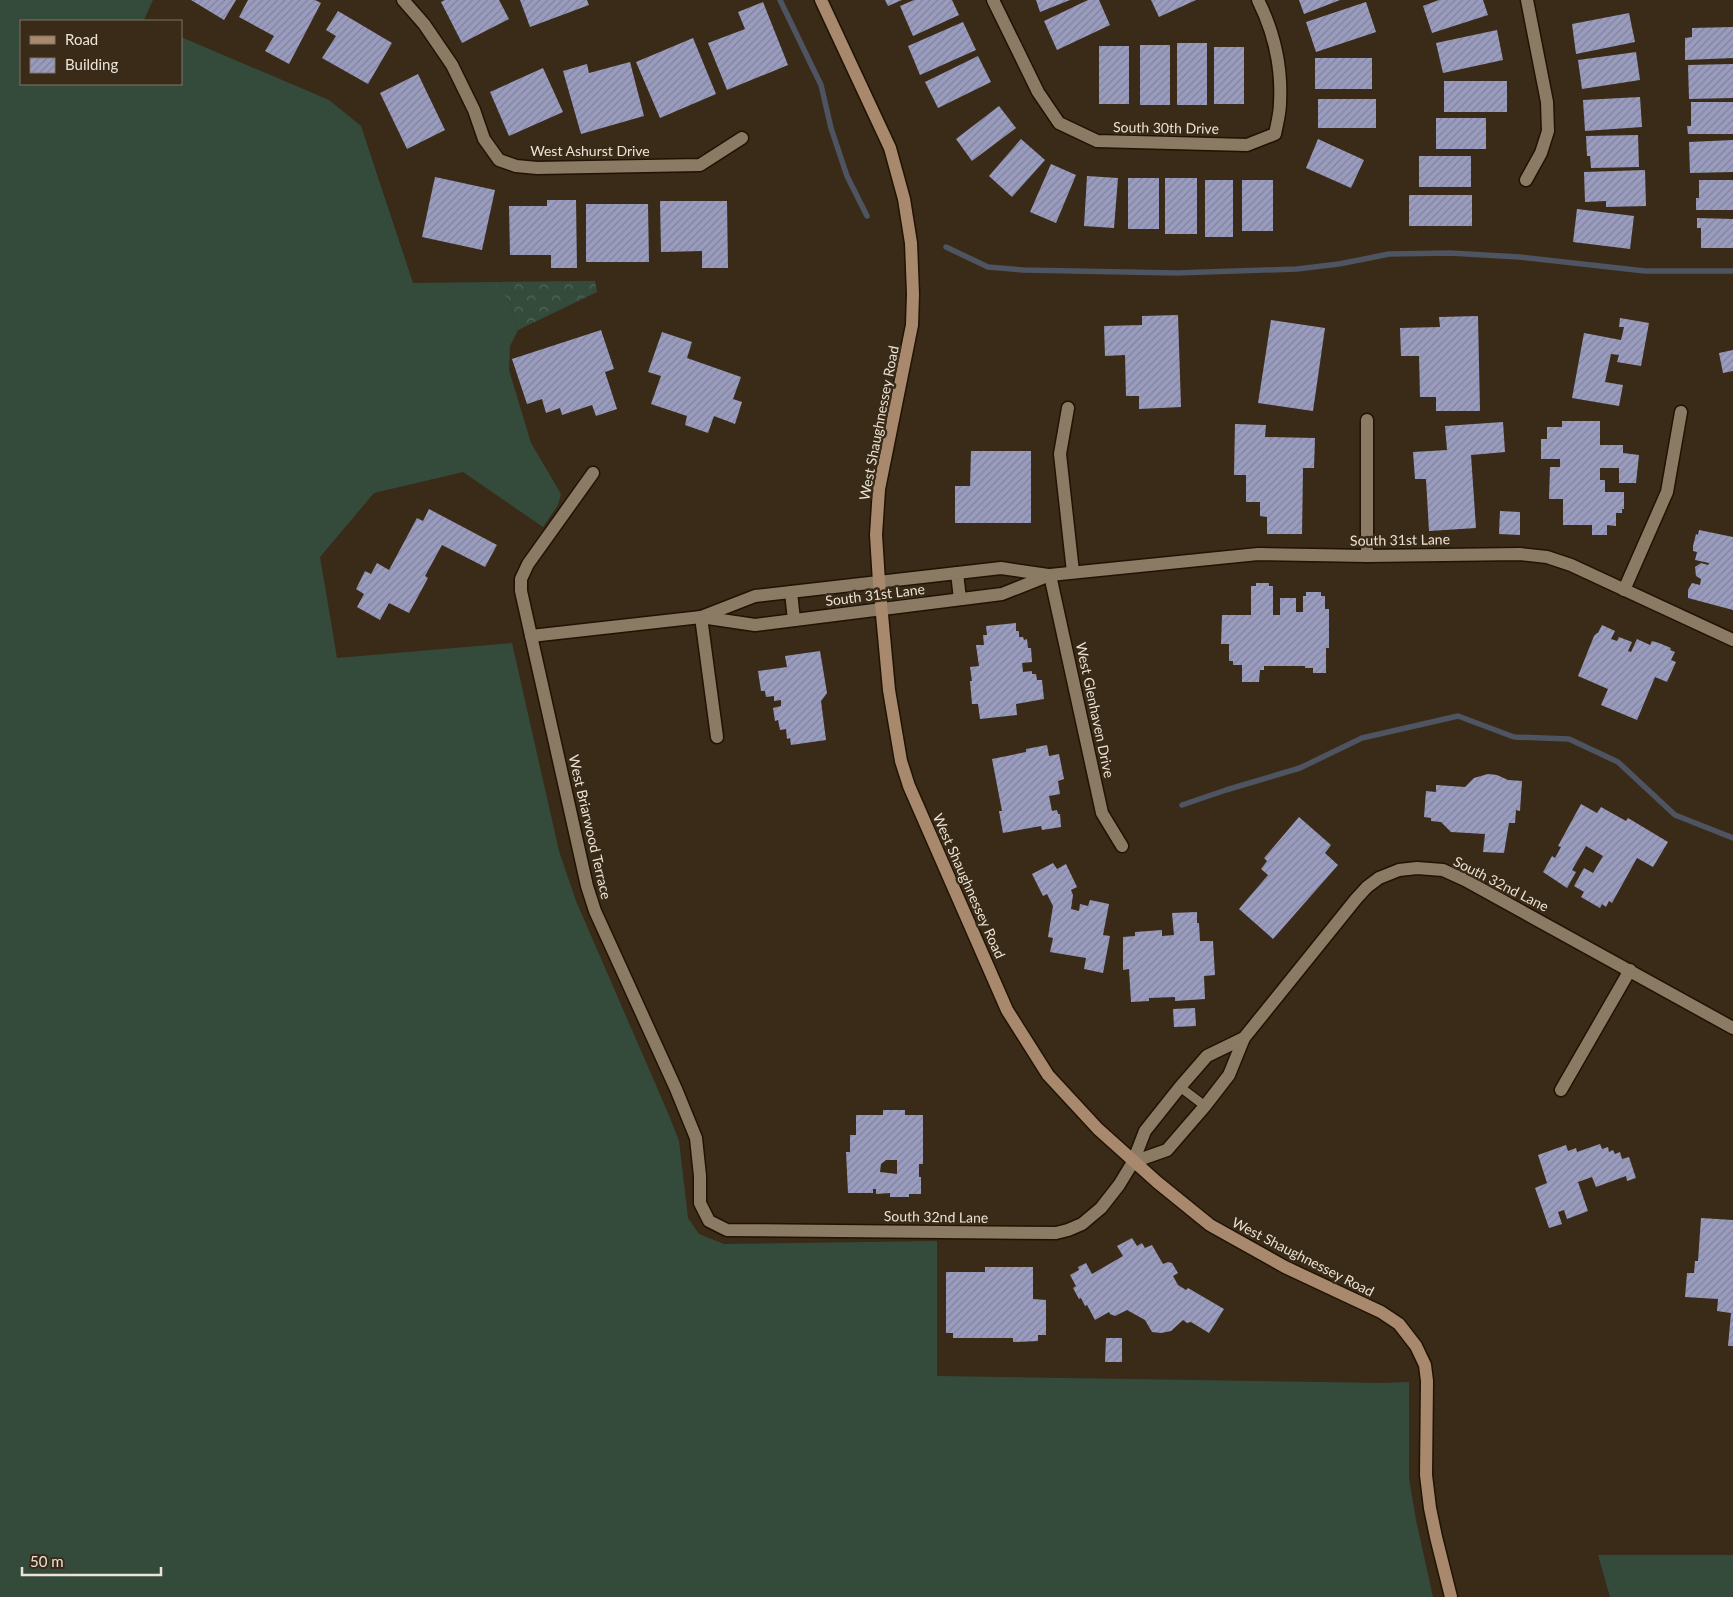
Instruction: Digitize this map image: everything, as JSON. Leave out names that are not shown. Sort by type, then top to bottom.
[{"type":"street","name":"West Ashurst Drive","points":[[403,0],[424,24],[452,65],[474,110],[484,139],[499,160],[516,166],[537,168],[700,165],[742,138]]},
{"type":"street","name":"West Shaughnessey Road","points":[[821,0],[890,148],[904,198],[910,242],[913,294],[912,325],[879,489],[876,535],[881,609],[892,709],[901,761],[909,786],[1007,1010],[1048,1075],[1098,1130],[1210,1225],[1285,1268],[1381,1312],[1399,1324],[1416,1346],[1425,1365],[1427,1381],[1426,1475],[1430,1508],[1451,1597]]},
{"type":"street","name":"South 30th Drive","points":[[993,0],[1038,92],[1059,122],[1097,141],[1247,145],[1275,134],[1280,103],[1277,50],[1258,0]]},
{"type":"street","points":[[1526,0],[1546,102],[1548,130],[1541,154],[1526,180]]},
{"type":"street","points":[[1068,408],[1060,454],[1073,572]]},
{"type":"street","points":[[1624,590],[1667,492],[1682,412]]},
{"type":"street","points":[[1367,420],[1368,556]]},
{"type":"street","name":"West Briarwood Terrace","points":[[594,473],[528,564],[521,579],[521,591],[587,886],[595,911],[676,1089],[696,1138],[700,1176],[700,1203],[709,1221]]},
{"type":"street","name":"South 31st Lane","points":[[701,617],[755,626],[1002,594],[1050,575],[1258,554],[1368,556],[1520,554],[1547,557],[1571,566],[1733,640]]},
{"type":"street","name":"South 31st Lane","points":[[531,636],[701,617],[755,596],[1001,568],[1050,575]]},
{"type":"street","points":[[957,573],[960,599]]},
{"type":"street","name":"West Glenhaven Drive","points":[[1050,575],[1102,813],[1122,846]]},
{"type":"street","points":[[791,592],[794,620]]},
{"type":"street","points":[[701,617],[717,737]]},
{"type":"street","name":"South 32nd Lane","points":[[1134,1162],[1167,1150],[1229,1075],[1244,1038],[1356,899],[1376,880],[1399,870],[1417,868],[1443,870],[1465,880],[1733,1028]]},
{"type":"street","points":[[1561,1090],[1630,970]]},
{"type":"street","name":"South 32nd Lane","points":[[709,1221],[727,1230],[1056,1233],[1082,1224],[1101,1208],[1134,1162],[1145,1131],[1180,1087],[1207,1056],[1244,1038]]},
{"type":"lane","points":[[1180,1087],[1205,1106]]},
{"type":"green space","points":[[0,0],[153,0],[144,20],[20,20],[20,85],[182,85],[182,37],[329,100],[361,126],[413,283],[493,282],[510,302],[518,330],[510,346],[509,370],[531,443],[561,494],[558,505],[543,527],[463,472],[374,493],[320,557],[337,658],[512,643],[559,851],[576,901],[679,1141],[688,1218],[699,1234],[724,1244],[937,1241],[937,1376],[1409,1382],[1409,1479],[1433,1597],[0,1597]]},
{"type":"green space","points":[[595,281],[597,292],[518,330],[510,302],[493,282]]},
{"type":"green space","points":[[1598,1555],[1733,1555],[1733,1597],[1610,1597]]},
{"type":"building","points":[[191,0],[236,0],[224,20]]},
{"type":"building","points":[[248,0],[315,0],[321,3],[289,64],[265,51],[274,36],[239,17]]},
{"type":"building","points":[[445,0],[499,0],[509,19],[462,43],[441,2]]},
{"type":"building","points":[[520,0],[587,0],[589,5],[530,27]]},
{"type":"building","points":[[885,0],[902,0],[888,6]]},
{"type":"building","points":[[914,0],[952,0],[959,15],[913,36],[900,6]]},
{"type":"building","points":[[1036,0],[1070,0],[1040,12]]},
{"type":"building","points":[[1088,0],[1099,0],[1110,25],[1057,50],[1044,21]]},
{"type":"building","points":[[1151,0],[1196,0],[1159,17]]},
{"type":"building","points":[[1299,0],[1340,0],[1304,14]]},
{"type":"building","points":[[1439,0],[1483,0],[1488,15],[1432,33],[1423,6]]},
{"type":"building","points":[[763,2],[788,65],[727,90],[708,43],[745,29],[738,12]]},
{"type":"building","points":[[1366,2],[1376,32],[1316,52],[1306,22]]},
{"type":"building","points":[[338,11],[392,43],[368,84],[322,58],[336,36],[326,30]]},
{"type":"building","points":[[1629,13],[1635,42],[1576,54],[1572,24]]},
{"type":"building","points":[[963,22],[976,50],[920,75],[908,46]]},
{"type":"building","points":[[1733,27],[1733,58],[1685,60],[1685,38],[1692,37],[1692,28]]},
{"type":"building","points":[[1497,30],[1503,60],[1443,73],[1436,43]]},
{"type":"building","points":[[693,38],[716,94],[660,118],[636,62]]},
{"type":"building","points":[[1177,43],[1207,43],[1207,105],[1177,105]]},
{"type":"building","points":[[1140,45],[1170,45],[1170,105],[1140,105]]},
{"type":"building","points":[[1099,46],[1129,46],[1129,104],[1099,104]]},
{"type":"building","points":[[1214,47],[1244,47],[1244,104],[1214,104]]},
{"type":"building","points":[[1636,52],[1640,80],[1582,89],[1578,60]]},
{"type":"building","points":[[978,56],[991,82],[938,108],[925,82]]},
{"type":"building","points":[[1315,58],[1372,58],[1372,89],[1315,89]]},
{"type":"building","points":[[630,62],[644,116],[581,134],[563,71],[587,64],[589,73]]},
{"type":"building","points":[[1733,64],[1733,98],[1689,99],[1688,65]]},
{"type":"building","points":[[543,68],[563,112],[509,136],[490,92]]},
{"type":"building","points":[[418,74],[445,130],[407,149],[380,93]]},
{"type":"building","points":[[1444,81],[1507,81],[1507,112],[1444,112]]},
{"type":"building","points":[[1640,97],[1642,127],[1585,131],[1583,100]]},
{"type":"building","points":[[1318,99],[1376,99],[1376,128],[1318,128]]},
{"type":"building","points":[[1691,102],[1733,102],[1733,134],[1688,134],[1687,126],[1691,126]]},
{"type":"building","points":[[999,106],[1016,128],[972,161],[956,139]]},
{"type":"building","points":[[1436,118],[1486,118],[1486,149],[1436,149]]},
{"type":"building","points":[[1638,135],[1639,167],[1591,168],[1590,156],[1587,156],[1586,136]]},
{"type":"building","points":[[1021,139],[1045,160],[1012,197],[989,176]]},
{"type":"building","points":[[1318,139],[1364,160],[1351,188],[1306,168]]},
{"type":"building","points":[[1733,140],[1733,172],[1690,173],[1689,142]]},
{"type":"building","points":[[1419,156],[1471,156],[1471,187],[1419,187]]},
{"type":"building","points":[[1051,164],[1076,175],[1056,223],[1030,212]]},
{"type":"building","points":[[1645,170],[1646,206],[1606,207],[1606,201],[1585,202],[1584,172]]},
{"type":"building","points":[[1087,176],[1118,178],[1114,228],[1084,226]]},
{"type":"building","points":[[435,177],[495,190],[482,250],[422,237]]},
{"type":"building","points":[[1128,178],[1159,178],[1159,229],[1128,229]]},
{"type":"building","points":[[1165,178],[1197,178],[1197,234],[1165,234]]},
{"type":"building","points":[[1205,180],[1233,180],[1233,237],[1205,237]]},
{"type":"building","points":[[1242,180],[1273,180],[1273,231],[1242,231]]},
{"type":"building","points":[[1699,180],[1733,180],[1733,210],[1696,210],[1696,198],[1699,198]]},
{"type":"building","points":[[1409,195],[1472,195],[1472,226],[1409,226]]},
{"type":"building","points":[[547,200],[576,200],[577,268],[551,268],[551,255],[510,255],[509,206],[547,206]]},
{"type":"building","points":[[660,201],[727,201],[728,268],[702,268],[702,251],[661,252]]},
{"type":"building","points":[[586,204],[648,204],[649,262],[586,262]]},
{"type":"building","points":[[1577,209],[1634,216],[1630,249],[1573,242]]},
{"type":"building","points":[[1697,218],[1733,219],[1733,248],[1701,248],[1701,228],[1697,228]]},
{"type":"building","points":[[1178,315],[1181,407],[1139,409],[1139,396],[1126,396],[1125,355],[1105,356],[1104,326],[1142,325],[1142,316]]},
{"type":"building","points":[[1478,316],[1480,411],[1436,411],[1436,397],[1420,397],[1419,356],[1401,356],[1400,328],[1440,327],[1439,317]]},
{"type":"building","points":[[1620,318],[1649,323],[1641,366],[1617,362],[1619,355],[1611,354],[1605,382],[1623,385],[1619,406],[1572,398],[1584,333],[1621,340],[1624,327],[1619,327]]},
{"type":"building","points":[[1271,320],[1325,328],[1313,411],[1258,403]]},
{"type":"building","points":[[601,330],[614,369],[605,372],[617,409],[596,416],[592,405],[562,415],[560,408],[546,413],[542,399],[527,404],[512,359]]},
{"type":"building","points":[[662,332],[692,342],[687,358],[741,377],[733,399],[742,402],[735,424],[714,416],[708,433],[685,425],[687,416],[651,404],[661,376],[648,372]]},
{"type":"building","points":[[1733,350],[1733,371],[1723,373],[1719,353]]},
{"type":"building","points":[[1562,421],[1600,421],[1600,445],[1623,445],[1623,453],[1639,455],[1636,483],[1619,483],[1619,468],[1600,468],[1600,480],[1605,480],[1605,492],[1624,492],[1624,509],[1622,509],[1622,513],[1616,513],[1616,526],[1607,525],[1607,535],[1592,535],[1592,525],[1563,525],[1563,499],[1549,499],[1550,467],[1560,467],[1560,459],[1541,459],[1541,439],[1547,439],[1547,427],[1562,427]]},
{"type":"building","points":[[1503,422],[1505,452],[1471,455],[1476,528],[1429,531],[1426,479],[1415,479],[1413,452],[1447,450],[1445,426]]},
{"type":"building","points":[[1235,424],[1266,425],[1265,437],[1315,438],[1314,468],[1303,468],[1302,534],[1267,534],[1267,517],[1260,516],[1260,502],[1246,502],[1246,475],[1234,475]]},
{"type":"building","points":[[971,451],[1031,451],[1031,523],[955,523],[955,486],[970,486]]},
{"type":"building","points":[[429,509],[497,545],[485,567],[442,545],[425,576],[428,578],[409,613],[389,603],[380,620],[357,607],[364,594],[356,589],[365,571],[371,574],[377,563],[389,570],[417,518],[423,521]]},
{"type":"building","points":[[1500,511],[1520,512],[1520,535],[1499,534]]},
{"type":"building","points":[[1699,530],[1733,537],[1733,610],[1688,598],[1688,590],[1692,583],[1700,585],[1701,579],[1696,576],[1695,567],[1701,563],[1708,565],[1709,563],[1695,560],[1697,552],[1693,551],[1693,546]]},
{"type":"building","points":[[1256,583],[1269,583],[1269,586],[1273,586],[1273,615],[1280,615],[1280,598],[1296,598],[1296,612],[1303,612],[1303,596],[1306,596],[1306,592],[1321,592],[1321,596],[1325,596],[1325,609],[1329,609],[1329,648],[1326,648],[1326,673],[1313,673],[1313,668],[1305,668],[1305,666],[1264,666],[1264,670],[1260,670],[1259,682],[1242,682],[1242,665],[1233,665],[1233,661],[1229,661],[1229,644],[1221,644],[1222,615],[1251,615],[1251,586],[1256,586]]},
{"type":"building","points":[[1016,623],[1016,631],[1019,631],[1019,637],[1023,637],[1024,640],[1027,639],[1028,648],[1031,648],[1032,662],[1022,663],[1023,672],[1032,671],[1032,674],[1036,674],[1037,680],[1042,680],[1044,699],[1016,704],[1017,715],[980,719],[978,704],[972,704],[970,681],[972,681],[970,667],[979,666],[976,645],[984,645],[983,635],[987,635],[986,626]]},
{"type":"building","points":[[1602,625],[1615,631],[1611,639],[1617,641],[1619,637],[1632,642],[1628,651],[1631,652],[1637,639],[1650,645],[1652,641],[1659,643],[1671,648],[1670,650],[1675,652],[1671,660],[1676,662],[1667,682],[1655,677],[1637,720],[1601,705],[1608,689],[1578,676],[1594,636]]},
{"type":"building","points":[[820,651],[827,693],[821,701],[826,740],[791,745],[790,738],[787,739],[786,729],[780,730],[778,720],[775,721],[773,708],[781,706],[781,700],[774,701],[774,696],[766,697],[765,691],[761,691],[758,671],[787,667],[785,656]]},
{"type":"building","points":[[1047,745],[1049,756],[1059,754],[1064,779],[1058,781],[1060,794],[1049,796],[1052,811],[1057,810],[1058,814],[1060,814],[1061,827],[1042,830],[1041,826],[1003,833],[999,811],[1002,811],[992,759],[1026,752],[1026,749]]},
{"type":"building","points":[[1488,774],[1497,775],[1508,780],[1522,781],[1520,811],[1516,810],[1515,823],[1509,823],[1504,853],[1483,852],[1485,834],[1451,832],[1441,822],[1431,821],[1431,818],[1424,817],[1426,791],[1436,792],[1436,785],[1465,787],[1474,778]]},
{"type":"building","points":[[1581,804],[1597,813],[1601,807],[1626,821],[1628,818],[1668,842],[1653,867],[1637,858],[1612,903],[1609,901],[1606,907],[1602,904],[1600,908],[1581,897],[1584,892],[1574,886],[1584,868],[1593,873],[1603,856],[1586,846],[1572,870],[1576,872],[1567,888],[1543,872],[1552,856],[1555,858],[1561,847],[1558,846]]},
{"type":"building","points":[[1299,817],[1331,845],[1325,853],[1338,865],[1273,939],[1239,909],[1268,875],[1261,869],[1267,861],[1264,858]]},
{"type":"building","points":[[1053,863],[1057,869],[1066,864],[1077,887],[1071,890],[1073,895],[1071,909],[1079,911],[1080,904],[1088,906],[1090,900],[1109,904],[1103,935],[1110,936],[1103,973],[1084,969],[1086,958],[1050,952],[1053,938],[1048,937],[1053,906],[1047,894],[1043,896],[1032,874]]},
{"type":"building","points":[[1197,912],[1200,941],[1213,941],[1215,975],[1204,976],[1205,999],[1175,1001],[1175,997],[1149,998],[1149,1001],[1131,1002],[1129,969],[1123,970],[1123,937],[1135,936],[1135,932],[1162,930],[1162,936],[1174,935],[1172,913]]},
{"type":"building","points":[[1195,1008],[1196,1026],[1174,1027],[1173,1009]]},
{"type":"building","points":[[883,1110],[905,1110],[905,1115],[923,1115],[923,1164],[919,1164],[921,1194],[909,1194],[909,1197],[890,1197],[890,1193],[876,1194],[876,1189],[873,1189],[873,1193],[848,1193],[846,1152],[850,1152],[850,1135],[856,1135],[856,1115],[883,1115]],"holes":[[[886,1160],[897,1160],[897,1174],[880,1172],[881,1164]]]},
{"type":"building","points":[[1600,1144],[1602,1149],[1608,1147],[1609,1152],[1613,1150],[1615,1154],[1620,1152],[1622,1159],[1629,1157],[1636,1178],[1627,1181],[1626,1176],[1596,1187],[1592,1177],[1578,1182],[1588,1211],[1567,1219],[1564,1210],[1558,1212],[1562,1224],[1549,1228],[1535,1188],[1547,1183],[1538,1155],[1566,1145],[1568,1151],[1576,1148],[1577,1152]]},
{"type":"building","points":[[1701,1218],[1733,1220],[1733,1346],[1728,1346],[1731,1313],[1717,1311],[1718,1299],[1685,1297],[1687,1273],[1694,1273],[1695,1261],[1698,1261]]},
{"type":"building","points":[[1132,1238],[1137,1246],[1142,1243],[1145,1248],[1152,1245],[1163,1264],[1172,1263],[1178,1273],[1173,1276],[1178,1285],[1186,1290],[1188,1288],[1224,1309],[1209,1333],[1191,1322],[1187,1323],[1183,1320],[1171,1331],[1152,1332],[1145,1320],[1127,1310],[1115,1316],[1109,1312],[1095,1320],[1087,1305],[1085,1306],[1081,1298],[1079,1299],[1073,1288],[1076,1286],[1070,1275],[1079,1270],[1078,1267],[1086,1263],[1092,1274],[1123,1256],[1117,1246]]},
{"type":"building","points":[[985,1267],[1033,1267],[1033,1299],[1046,1300],[1046,1335],[1038,1335],[1038,1341],[1013,1342],[1013,1338],[953,1338],[953,1333],[946,1333],[946,1272],[985,1272]]},
{"type":"building","points":[[1106,1338],[1122,1338],[1122,1362],[1105,1362]]},
{"type":"waterway","points":[[780,0],[821,85],[831,128],[847,176],[867,216]]},
{"type":"waterway","points":[[946,247],[988,267],[1023,270],[1177,273],[1297,269],[1339,264],[1389,254],[1450,253],[1519,257],[1645,271],[1733,271]]},
{"type":"waterway","points":[[1182,805],[1300,768],[1362,738],[1458,716],[1514,737],[1569,739],[1618,762],[1675,815],[1733,838]]}]
